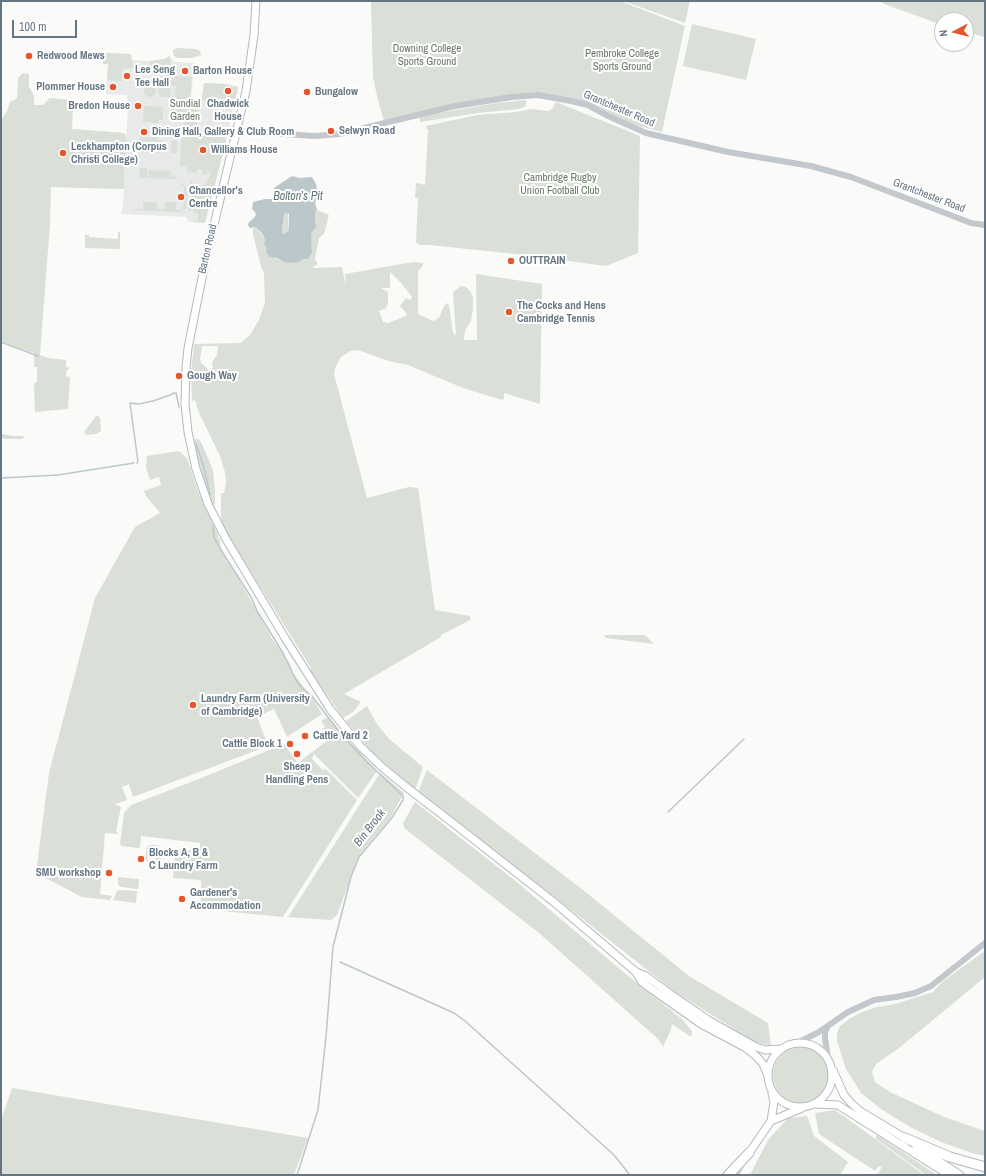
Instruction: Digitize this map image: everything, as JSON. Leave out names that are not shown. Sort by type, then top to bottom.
[{"type":"highway","points":[[905,1138],[964,1162],[985,1167]]},
{"type":"highway","points":[[728,1175],[749,1153]]},
{"type":"main road","name":"Barton Road","points":[[256,1],[254,35],[246,92],[206,258],[188,348],[185,404],[193,458],[203,492],[226,539],[285,638],[330,709],[360,746],[388,772],[555,903],[636,972]]},
{"type":"main road","points":[[636,972],[646,976],[708,1020],[756,1047],[765,1050],[782,1048],[797,1043],[804,1043],[814,1046],[824,1053],[844,1095],[851,1104],[960,1175]]},
{"type":"main road","points":[[636,972],[642,981],[681,1011],[701,1024],[746,1048],[763,1064],[768,1076],[774,1102],[772,1121],[749,1153]]},
{"type":"main road","points":[[768,1076],[771,1060],[782,1048]]},
{"type":"main road","points":[[815,1104],[823,1098],[830,1088],[832,1075],[830,1063]]},
{"type":"main road","points":[[772,1091],[775,1096],[784,1103],[793,1107],[804,1107]]},
{"type":"main road","points":[[772,1121],[804,1107],[815,1104],[838,1105],[949,1175]]},
{"type":"street","name":"Grantchester Road","points":[[237,131],[315,136],[339,134],[455,106],[512,97],[538,95],[571,100],[588,105],[608,116],[646,133],[728,152],[811,166],[851,177],[971,223],[985,225]]},
{"type":"street","points":[[797,1043],[819,1032],[848,1012],[874,1000],[914,993],[931,986],[985,943]]},
{"type":"street","points":[[829,1025],[825,1032],[825,1038],[830,1063]]},
{"type":"street","points":[[735,1175],[749,1153]]},
{"type":"shaded area","points":[[103,53],[131,54],[131,60],[150,61],[165,59],[169,56],[174,62],[194,63],[191,99],[202,99],[204,83],[225,84],[238,87],[205,223],[189,222],[186,217],[121,214],[124,189],[51,187],[50,190],[1,135],[13,104],[43,105],[50,98],[55,98],[57,100],[73,100],[72,129],[124,133],[126,137],[128,110],[127,95],[106,94],[108,64],[103,64]]},
{"type":"green space","points":[[371,1],[620,1],[685,26],[662,132],[630,124],[596,107],[543,94],[384,121],[373,77]]},
{"type":"green space","points":[[626,1],[690,1],[685,23]]},
{"type":"green space","points":[[879,1],[985,1],[985,37],[974,34],[974,12],[934,12],[934,22]]},
{"type":"green space","points":[[692,24],[756,39],[746,80],[683,66]]},
{"type":"green space","points":[[177,48],[196,49],[200,51],[201,55],[192,58],[178,58],[174,56],[173,53],[173,50]]},
{"type":"green space","points":[[104,53],[131,54],[133,68],[122,68],[122,81],[107,80],[108,64],[103,64]]},
{"type":"green space","points":[[169,56],[171,60],[169,77],[165,77],[165,74],[152,74],[150,61],[165,59]]},
{"type":"green space","points":[[23,73],[29,74],[29,86],[34,96],[34,105],[43,105],[50,98],[73,100],[72,129],[124,133],[126,138],[124,189],[51,187],[50,223],[40,355],[48,358],[66,360],[66,367],[70,368],[67,370],[66,376],[70,377],[68,409],[35,412],[34,383],[37,382],[37,367],[34,367],[34,353],[1,341],[1,118],[7,111],[10,102],[17,98],[18,78]]},
{"type":"green space","name":"Sundial Garden","points":[[175,76],[192,77],[190,99],[202,99],[204,83],[225,84],[238,87],[235,101],[202,100],[197,106],[196,129],[187,128],[183,125],[183,122],[173,121],[176,86],[170,85],[170,80],[173,80]]},
{"type":"green space","points":[[148,85],[152,85],[156,91],[152,97],[148,97],[144,93],[144,89]]},
{"type":"green space","points":[[162,86],[171,87],[170,97],[161,97],[159,95],[158,89]]},
{"type":"green space","points":[[526,100],[526,106],[519,109],[478,113],[420,122],[421,117],[433,114],[497,103]]},
{"type":"green space","name":"Cambridge Rugby Union Football Club","points":[[556,102],[640,136],[638,253],[606,266],[525,255],[420,245],[416,242],[418,198],[415,198],[416,184],[425,185],[428,129],[426,129],[426,126],[477,115],[516,112],[531,109],[548,111],[553,108]]},
{"type":"green space","points":[[144,106],[163,107],[163,120],[159,120],[158,123],[143,122]]},
{"type":"green space","points":[[187,135],[224,137],[226,141],[205,223],[194,222],[194,220],[198,220],[198,213],[188,210],[191,193],[194,192],[189,180],[195,185],[202,186],[208,180],[211,172],[209,171],[202,175],[202,170],[197,169],[196,173],[193,173],[187,171],[187,167],[180,166],[181,141],[183,137]]},
{"type":"green space","points":[[140,137],[157,137],[157,140],[162,140],[161,153],[139,152]]},
{"type":"green space","points":[[172,140],[177,141],[177,153],[171,153]]},
{"type":"green space","points":[[140,168],[147,168],[147,178],[139,178]]},
{"type":"green space","points":[[149,170],[171,171],[171,176],[176,177],[177,179],[148,178]]},
{"type":"green space","points":[[181,182],[186,187],[188,195],[186,207],[182,212],[186,198],[184,195],[184,186],[181,185]]},
{"type":"green space","points":[[143,202],[157,202],[157,209],[165,209],[165,202],[176,202],[176,210],[181,210],[181,212],[134,210],[143,209]]},
{"type":"green space","points":[[317,210],[329,215],[324,234],[319,238],[315,259],[318,264],[312,268],[342,267],[346,288],[345,274],[413,262],[423,263],[423,266],[418,271],[418,314],[433,321],[439,318],[444,306],[447,303],[449,305],[453,333],[456,335],[453,292],[461,286],[466,287],[470,291],[473,298],[473,309],[471,321],[465,331],[464,340],[477,340],[476,274],[542,284],[540,404],[504,393],[504,399],[502,400],[463,388],[408,365],[389,361],[358,350],[350,351],[341,357],[335,368],[334,374],[367,498],[409,487],[418,488],[435,610],[470,616],[470,620],[441,635],[441,637],[344,694],[361,702],[353,712],[343,718],[310,670],[311,668],[227,535],[221,523],[221,493],[224,493],[226,483],[225,472],[220,456],[199,413],[195,400],[192,401],[191,373],[194,344],[241,343],[250,335],[259,320],[265,303],[264,272],[262,270],[253,234],[253,228],[255,227],[261,233],[265,240],[264,245],[267,248],[268,255],[284,262],[305,258],[308,259],[312,253],[310,233],[316,223],[315,212]],"holes":[[[390,272],[412,297],[410,300],[406,298],[400,306],[407,314],[406,316],[388,323],[383,322],[379,311],[386,308],[388,303],[388,292],[381,288],[390,288]],[[202,346],[218,346],[217,355],[212,362],[213,368],[209,370],[201,363],[200,359]]]},
{"type":"green space","points":[[286,213],[288,214],[289,230],[284,234],[282,232],[282,227],[284,215]]},
{"type":"green space","points":[[118,232],[120,232],[120,249],[85,248],[85,235],[89,235],[89,237],[118,239]]},
{"type":"green space","points":[[97,415],[100,418],[101,431],[96,434],[87,435],[84,432]]},
{"type":"green space","points":[[1,434],[25,436],[22,439],[6,439],[1,438]]},
{"type":"green space","points":[[195,439],[198,439],[201,442],[213,470],[215,503],[213,507],[202,483],[193,444]]},
{"type":"green space","name":"Laundry Farm (University of Cambridge)","points":[[179,451],[187,458],[198,491],[214,525],[226,560],[235,572],[272,639],[289,662],[293,673],[315,702],[322,714],[287,737],[274,709],[257,717],[268,746],[133,797],[129,784],[122,787],[127,800],[115,804],[121,807],[116,831],[119,834],[105,833],[100,894],[112,896],[110,900],[82,897],[36,873],[49,773],[95,598],[135,527],[160,513],[146,496],[144,491],[161,485],[159,477],[150,480],[146,468],[147,456]]},
{"type":"green space","points":[[604,635],[645,635],[654,644],[606,638]]},
{"type":"green space","points":[[367,706],[377,724],[389,739],[423,767],[415,790],[372,752],[346,721]]},
{"type":"green space","points":[[327,717],[377,771],[358,798],[314,754],[312,759],[323,770],[327,770],[357,800],[283,917],[201,909],[201,880],[173,878],[175,855],[178,855],[179,849],[182,850],[182,854],[185,855],[186,850],[200,852],[200,843],[141,836],[140,847],[138,848],[121,846],[124,813],[131,805],[284,744],[298,763],[329,739],[322,729],[325,727],[321,721]]},
{"type":"green space","points":[[427,770],[583,890],[689,976],[768,1023],[771,1046],[755,1042],[675,992],[418,792]]},
{"type":"green space","points":[[380,773],[404,793],[389,820],[360,854],[337,915],[331,920],[288,917]]},
{"type":"green space","points":[[415,802],[518,883],[627,975],[682,1019],[692,1031],[691,1037],[672,1024],[663,1047],[658,1039],[539,933],[404,828],[403,823]]},
{"type":"green space","points":[[158,845],[162,852],[160,870],[155,871],[157,847],[149,846],[148,861],[145,860],[147,846]]},
{"type":"green space","points":[[118,877],[139,879],[138,889],[121,887],[118,884]]},
{"type":"green space","points":[[117,891],[137,891],[136,903],[113,900]]},
{"type":"green space","points":[[985,951],[985,977],[899,1048],[876,1064],[872,1072],[875,1082],[890,1092],[944,1117],[985,1131],[985,1156],[941,1142],[910,1127],[881,1109],[861,1093],[846,1069],[837,1041],[837,1033],[840,1026],[862,1012],[877,1007],[895,1004],[933,992],[942,982]]},
{"type":"green space","points":[[795,1047],[807,1047],[817,1051],[825,1059],[829,1069],[829,1081],[825,1091],[817,1099],[807,1103],[795,1103],[785,1099],[777,1091],[773,1081],[773,1069],[777,1059],[785,1051]]},
{"type":"green space","points":[[12,1088],[308,1138],[294,1175],[1,1175],[1,1120]]},
{"type":"green space","points":[[835,1110],[924,1175],[877,1175],[882,1167],[879,1166],[875,1171],[819,1134],[815,1113]]},
{"type":"green space","points":[[807,1116],[814,1136],[848,1162],[840,1175],[750,1175],[768,1140],[788,1118]]},
{"type":"green space","points":[[877,1135],[937,1175],[926,1175],[875,1138]]},
{"type":"water","points":[[109,152],[110,154],[115,154],[114,164],[107,163],[108,161],[106,158]]},
{"type":"water","name":"Bolton’s Pit","points":[[292,176],[300,178],[312,177],[316,184],[318,194],[315,203],[317,210],[315,212],[316,227],[311,233],[312,253],[308,259],[302,259],[299,262],[289,263],[277,258],[269,257],[266,251],[267,248],[264,245],[265,240],[262,233],[255,227],[250,228],[248,225],[256,215],[252,209],[253,202],[265,199],[275,199],[277,196],[274,188]],"holes":[[[286,213],[289,214],[289,230],[284,234],[282,232],[284,215]]]},
{"type":"waterway","name":"Bin Brook","points":[[1,342],[38,356]]},
{"type":"waterway","name":"Bin Brook","points":[[137,463],[130,403],[139,404],[153,401],[176,393],[179,407]]},
{"type":"waterway","name":"Bin Brook","points":[[196,444],[203,464],[210,495]]},
{"type":"waterway","points":[[1,478],[58,475],[134,463]]},
{"type":"waterway","name":"Bin Brook","points":[[213,526],[214,537],[221,550],[251,597],[257,611],[283,653],[296,680],[302,688],[311,695],[342,735],[363,758],[403,796],[403,800],[391,819],[359,857],[351,877],[333,947],[326,1037],[318,1110],[297,1175]]},
{"type":"waterway","points":[[668,812],[744,739]]},
{"type":"waterway","points":[[340,962],[454,1013],[465,1021],[614,1155],[630,1175]]},
{"type":"place","name":"Redwood Mews","points":[[29,56]]},
{"type":"place","name":"Barton House","points":[[185,71]]},
{"type":"place","name":"Lee Seng Tee Hall","points":[[127,76]]},
{"type":"place","name":"Plommer House","points":[[113,87]]},
{"type":"place","name":"Chadwick House","points":[[228,91]]},
{"type":"place","name":"Bungalow","points":[[307,92]]},
{"type":"place","name":"Bredon House","points":[[138,106]]},
{"type":"place","name":"Selwyn Road","points":[[331,131]]},
{"type":"place","name":"Dining Hall, Gallery & Club Room","points":[[144,132]]},
{"type":"place","name":"Williams House","points":[[203,150]]},
{"type":"place","name":"Leckhampton (Corpus Christi College)","points":[[63,153]]},
{"type":"place","name":"Chancellor's Centre","points":[[181,197]]},
{"type":"place","name":"OUTTRAIN","points":[[511,261]]},
{"type":"place","name":"The Cocks and Hens Cambridge Tennis","points":[[509,312]]},
{"type":"place","name":"Gough Way","points":[[179,376]]},
{"type":"place","name":"Laundry Farm (University of Cambridge)","points":[[193,705]]},
{"type":"place","name":"Cattle Yard 2","points":[[305,736]]},
{"type":"place","name":"Cattle Block 1","points":[[290,744]]},
{"type":"place","name":"Sheep Handling Pens","points":[[297,754]]},
{"type":"place","name":"Blocks A, B & C Laundry Farm","points":[[141,859]]},
{"type":"place","name":"SMU workshop","points":[[109,873]]},
{"type":"place","name":"Gardener's Accommodation","points":[[182,899]]},
{"type":"park label","name":"Downing College Sports Ground","points":[[427,55]]},
{"type":"park label","name":"Pembroke College Sports Ground","points":[[622,60]]}]
